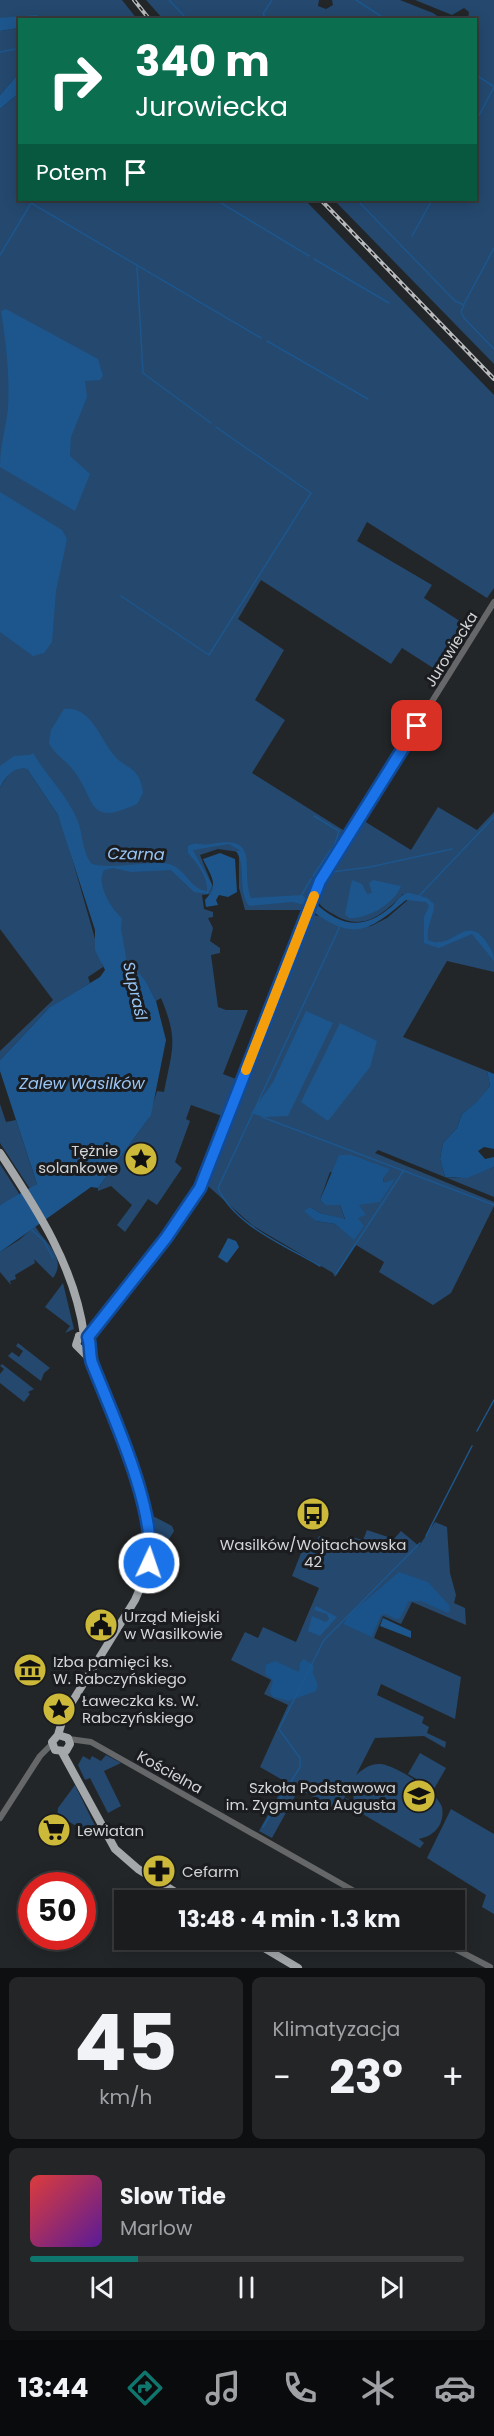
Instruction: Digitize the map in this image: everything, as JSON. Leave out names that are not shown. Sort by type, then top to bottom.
[{"type":"main road","points":[[0,1153],[44,1223],[61,1255],[84,1336],[85,1348],[107,1395],[150,1529],[151,1552],[144,1579],[135,1600],[73,1701],[62,1723],[62,1743],[101,1829],[115,1849],[138,1869],[172,1890]]},
{"type":"main road","points":[[84,1336],[75,1342],[85,1348]]},
{"type":"main road","points":[[268,1950],[298,1968]]},
{"type":"street","name":"Jurowiecka","points":[[84,1336],[166,1238],[200,1188],[312,899],[330,863],[494,602]]},
{"type":"street","name":"Kościelna","points":[[62,1743],[81,1740],[91,1742],[203,1803],[353,1890]]},
{"type":"street","points":[[0,1818],[43,1753],[62,1743]]},
{"type":"street","points":[[457,1950],[487,1966]]},
{"type":"shaded area","points":[[0,0],[122,0],[136,18],[30,16],[0,18]]},
{"type":"shaded area","points":[[146,0],[319,0],[318,6],[326,9],[333,5],[332,0],[400,0],[440,18],[162,18]]},
{"type":"shaded area","points":[[415,0],[494,0],[494,364],[335,201],[477,201],[477,18],[468,18],[469,12],[464,8],[452,15]]},
{"type":"shaded area","points":[[18,28],[18,74],[0,95],[0,31]]},
{"type":"shaded area","points":[[18,94],[18,201],[306,201],[494,395],[494,588],[487,598],[367,522],[357,541],[432,585],[424,598],[469,627],[441,673],[402,648],[391,664],[261,580],[238,619],[284,650],[255,700],[285,720],[252,773],[343,830],[301,910],[245,910],[239,888],[239,852],[218,849],[200,855],[213,887],[210,894],[202,895],[204,909],[213,912],[213,917],[208,918],[213,928],[210,941],[220,948],[220,953],[211,955],[218,1007],[226,1010],[248,1010],[223,1074],[236,1079],[222,1116],[191,1105],[186,1119],[190,1121],[175,1162],[182,1168],[157,1205],[148,1199],[125,1232],[117,1225],[132,1205],[111,1186],[98,1191],[98,1188],[148,1119],[157,1091],[164,1092],[172,1045],[167,1013],[161,998],[156,1001],[147,983],[127,964],[35,758],[0,768],[0,109]]},
{"type":"shaded area","points":[[20,768],[27,769],[58,815],[103,967],[88,977],[90,983],[47,1010],[0,1060],[0,1051],[53,1000],[0,929],[0,787],[11,771]]},
{"type":"shaded area","points":[[438,807],[477,830],[494,812],[494,972],[447,961],[403,1037],[487,1071],[490,1086],[478,1102],[462,1114],[457,1128],[443,1143],[440,1159],[445,1177],[464,1177],[494,1167],[494,1197],[378,1150],[375,1153],[494,1202],[451,1293],[433,1305],[379,1272],[384,1262],[356,1245],[335,1277],[333,1273],[253,1226],[208,1186],[312,915],[330,917],[344,928],[371,926],[387,918],[409,899],[403,894],[388,909],[372,919],[354,922],[345,920],[327,911],[317,900],[331,872],[364,821],[411,850]],"holes":[[[330,1172],[383,1178],[384,1183],[359,1205],[354,1239],[335,1224],[316,1221],[310,1207],[320,1213],[345,1220],[340,1205],[325,1205],[320,1200]]]},
{"type":"shaded area","points":[[487,1071],[494,1074],[494,1149],[484,1147],[478,1151],[485,1159],[494,1157],[494,1167],[467,1178],[445,1177],[440,1159],[443,1143],[457,1128],[462,1114],[477,1102],[490,1086]]},
{"type":"shaded area","points":[[0,1104],[6,1122],[16,1120],[37,1184],[30,1189],[0,1143]]},
{"type":"shaded area","points":[[339,1155],[351,1155],[390,1169],[383,1178],[384,1183],[395,1179],[380,1202],[359,1205],[366,1215],[358,1218],[364,1226],[354,1240],[335,1224],[316,1221],[304,1211],[310,1207],[320,1213],[345,1219],[340,1205],[325,1205],[320,1200]]},
{"type":"shaded area","points":[[0,1164],[20,1195],[0,1205]]},
{"type":"shaded area","points":[[35,1226],[53,1250],[58,1263],[57,1270],[53,1278],[34,1259],[35,1263],[15,1275],[16,1279],[10,1281],[11,1285],[0,1272],[0,1252]]},
{"type":"shaded area","points":[[63,1283],[74,1329],[65,1333],[70,1326],[45,1307]]},
{"type":"shaded area","points":[[18,1343],[50,1368],[44,1373],[41,1381],[8,1356],[12,1352],[19,1357],[23,1351],[16,1346]]},
{"type":"shaded area","points":[[2,1364],[34,1389],[28,1392],[30,1394],[24,1402],[0,1383],[0,1374],[4,1369],[0,1366]]},
{"type":"shaded area","points":[[153,1516],[172,1526],[174,1531],[155,1562]]},
{"type":"shaded area","points":[[435,1522],[447,1527],[450,1573],[456,1595],[454,1603],[465,1608],[466,1625],[412,1602],[401,1624],[383,1616],[374,1638],[461,1677],[455,1719],[381,1684],[377,1695],[424,1717],[422,1723],[429,1727],[427,1733],[446,1742],[445,1748],[424,1736],[375,1738],[356,1775],[373,1764],[381,1764],[397,1769],[425,1787],[442,1807],[442,1819],[438,1828],[430,1835],[419,1839],[424,1843],[420,1848],[344,1803],[346,1798],[354,1802],[352,1783],[338,1810],[299,1789],[272,1838],[259,1831],[286,1782],[260,1767],[288,1705],[264,1694],[271,1680],[231,1660],[245,1632],[258,1638],[263,1627],[296,1642],[319,1588],[292,1576],[303,1548],[313,1551],[319,1536],[345,1545],[348,1536],[363,1540],[367,1530],[394,1539],[401,1531],[419,1546]]},
{"type":"shaded area","points":[[399,1572],[428,1582],[449,1605],[450,1611],[448,1613],[421,1601],[409,1601],[400,1618],[381,1615],[372,1636],[374,1638],[343,1624],[352,1612]]},
{"type":"shaded area","points":[[304,1659],[314,1666],[313,1673],[318,1685],[316,1691],[289,1701],[273,1697],[270,1692],[273,1680],[265,1674],[266,1665],[275,1661],[299,1672],[300,1663]]},
{"type":"shaded area","points":[[420,1753],[446,1768],[434,1789],[408,1774]]},
{"type":"shaded area","points":[[106,1755],[121,1763],[104,1771],[121,1806],[108,1813],[90,1778],[85,1780],[78,1765],[83,1756],[90,1760],[92,1756],[101,1761]]},
{"type":"shaded area","points":[[75,1785],[97,1830],[94,1836],[57,1815],[58,1808]]},
{"type":"shaded area","points":[[451,1809],[494,1834],[494,1914],[482,1907],[486,1895],[427,1858]]},
{"type":"water","points":[[36,15],[44,18],[18,18],[18,28],[0,31],[0,18]]},
{"type":"water","points":[[18,74],[18,94],[0,109],[0,95]]},
{"type":"water","points":[[6,309],[98,359],[103,376],[100,380],[85,381],[87,397],[71,437],[70,456],[90,474],[75,511],[0,467],[8,408],[7,359],[1,311]]},
{"type":"water","points":[[0,492],[62,530],[67,539],[56,591],[52,642],[44,653],[33,656],[0,632]]},
{"type":"water","points":[[64,709],[73,709],[88,717],[113,754],[139,777],[143,793],[137,804],[109,813],[95,808],[74,771],[49,743],[51,730]]},
{"type":"water","name":"Zalew Wasilków","points":[[33,753],[72,810],[79,824],[86,854],[92,864],[110,866],[169,864],[180,870],[196,886],[207,891],[204,875],[188,853],[188,846],[227,842],[237,844],[246,856],[251,898],[302,895],[308,900],[305,905],[292,902],[249,906],[243,892],[241,864],[236,851],[241,851],[229,844],[193,850],[212,885],[208,894],[194,892],[171,870],[131,872],[113,868],[104,870],[103,889],[109,903],[122,918],[121,928],[127,963],[131,963],[147,983],[156,1001],[166,1040],[151,1115],[98,1188],[91,1187],[0,1252],[0,1205],[37,1184],[0,1071],[0,1060],[49,1008],[100,977],[105,970],[95,950],[95,930],[58,815],[27,769],[14,770],[0,787],[0,766],[14,756]]},
{"type":"water","points":[[220,853],[235,859],[237,892],[228,897],[219,895],[216,900],[218,905],[206,907],[205,900],[212,889],[213,880],[203,859]]},
{"type":"water","points":[[352,880],[362,884],[367,894],[372,893],[369,883],[373,880],[401,886],[393,899],[380,909],[364,916],[349,918],[345,914]]},
{"type":"water","points":[[410,893],[427,898],[434,904],[428,940],[445,941],[466,931],[472,931],[479,934],[487,943],[493,953],[494,961],[472,934],[439,948],[424,943],[424,917],[429,906],[426,902],[406,900],[382,919],[361,929],[339,927],[311,910],[314,902],[343,921],[362,922],[381,914],[402,896]]},
{"type":"water","points":[[306,1011],[333,1023],[288,1116],[263,1117],[251,1113],[273,1082]]},
{"type":"water","points":[[340,1023],[377,1041],[370,1067],[328,1121],[301,1102]]},
{"type":"water","points":[[228,1238],[236,1241],[239,1247],[227,1263],[218,1257]]},
{"type":"water","points":[[316,1606],[337,1617],[320,1636],[308,1631],[312,1616],[326,1622],[329,1619],[327,1614],[314,1610]]},
{"type":"water","points":[[383,1618],[411,1631],[411,1638],[380,1626]]},
{"type":"waterway","points":[[169,0],[186,18]]},
{"type":"waterway","points":[[266,18],[263,14],[272,0]]},
{"type":"waterway","points":[[356,0],[384,18]]},
{"type":"waterway","points":[[0,52],[15,49]]},
{"type":"waterway","points":[[477,76],[493,86]]},
{"type":"waterway","points":[[477,119],[494,87]]},
{"type":"waterway","points":[[0,255],[32,201]]},
{"type":"waterway","points":[[218,201],[309,256]]},
{"type":"waterway","points":[[358,201],[455,301],[464,305],[461,312],[464,318],[494,349]]},
{"type":"waterway","points":[[412,236],[431,201]]},
{"type":"waterway","points":[[31,203],[261,338]]},
{"type":"waterway","points":[[464,304],[494,248]]},
{"type":"waterway","points":[[314,259],[389,303]]},
{"type":"waterway","points":[[137,267],[143,373],[211,423]]},
{"type":"waterway","points":[[267,341],[368,399]]},
{"type":"waterway","points":[[121,596],[209,655],[311,493],[216,427]]},
{"type":"waterway","points":[[314,816],[339,831],[334,846]]},
{"type":"waterway","points":[[418,897],[494,817]]},
{"type":"waterway","points":[[313,876],[331,849]]},
{"type":"waterway","points":[[316,903],[331,872],[370,867],[452,849]]},
{"type":"waterway","points":[[301,896],[311,879]]},
{"type":"waterway","points":[[320,1266],[248,1224],[236,1213],[218,1188],[341,924]]},
{"type":"waterway","points":[[262,1117],[494,1205]]},
{"type":"waterway","points":[[336,1274],[404,1170]]},
{"type":"waterway","points":[[32,1230],[44,1241],[53,1258]]},
{"type":"waterway","points":[[477,1431],[494,1400]]},
{"type":"waterway","points":[[426,1536],[472,1446]]},
{"type":"waterway","points":[[263,1827],[300,1767],[300,1758],[279,1729],[324,1640],[420,1543]]},
{"type":"railway","points":[[134,0],[148,18]]},
{"type":"railway","points":[[322,201],[494,379]]},
{"type":"slow traffic","points":[[246,1070],[314,896]]},
{"type":"place","name":"Tężnie solankowe","points":[[141,1159]]},
{"type":"place","name":"Wasilków/Wojtachowska 42","points":[[313,1514]]},
{"type":"place","name":"Urząd Miejski w Wasilkowie","points":[[101,1625]]},
{"type":"place","name":"Izba pamięci ks. W. Rabczyńskiego","points":[[30,1670]]},
{"type":"place","name":"Ławeczka ks. W. Rabczyńskiego","points":[[59,1709]]},
{"type":"place","name":"Szkoła Podstawowa im. Zygmunta Augusta","points":[[419,1796]]},
{"type":"place","name":"Lewiatan","points":[[54,1830]]},
{"type":"place","name":"Cefarm","points":[[159,1871]]},
{"type":"route","points":[[149,1563],[150,1529],[107,1395],[91,1360],[88,1337],[166,1238],[200,1188],[320,881],[417,726]]},
{"type":"water label","name":"Czarna","points":[[136,854]]},
{"type":"water label","name":"Supraśl","points":[[135,991]]}]
